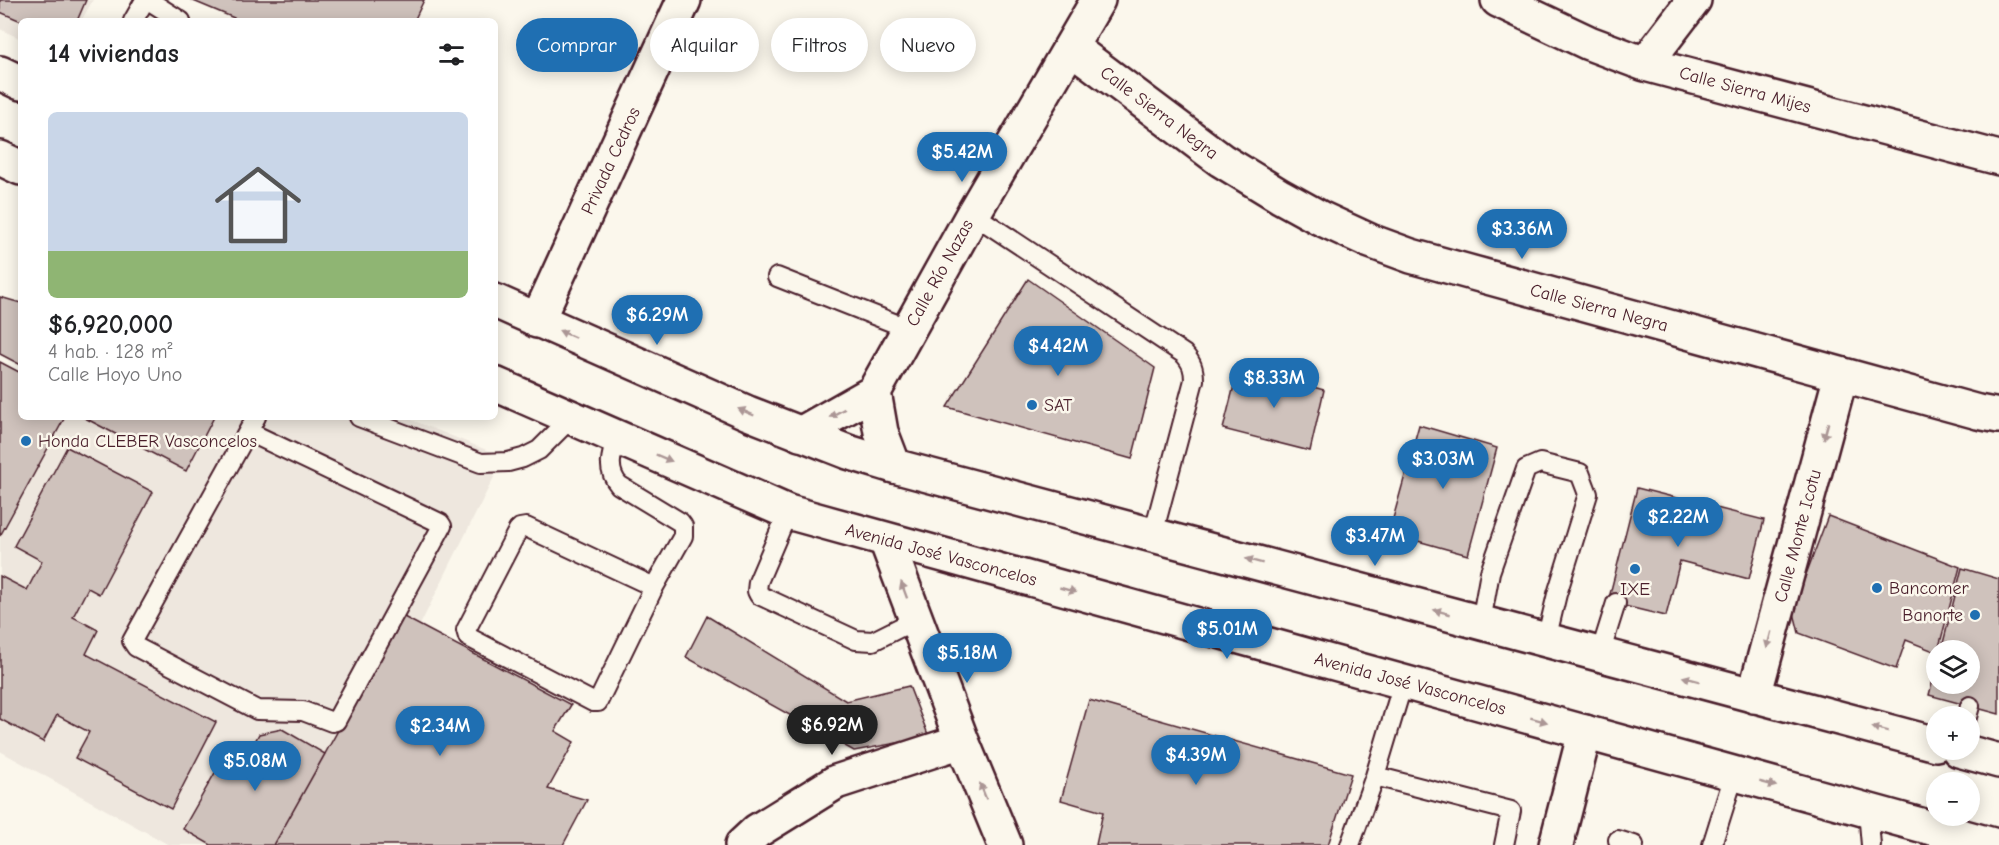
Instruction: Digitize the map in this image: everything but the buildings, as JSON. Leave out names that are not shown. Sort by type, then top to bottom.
[{"type":"street","name":"Privada Cedros","points":[[537,321],[684,0]]},
{"type":"street","name":"Calle Río Nazas","points":[[874,392],[973,213],[1072,48],[1098,0]]},
{"type":"street","name":"Calle Sierra Mijes","points":[[1498,0],[1589,43],[1645,63],[1999,158]]},
{"type":"street","points":[[1645,63],[1694,0]]},
{"type":"street","name":"Calle Sierra Negra","points":[[1072,48],[1221,160],[1310,212],[1370,241],[1411,256],[1841,375],[1999,416]]},
{"type":"street","points":[[0,73],[18,81]]},
{"type":"street","points":[[0,158],[18,167]]},
{"type":"street","points":[[498,302],[800,434],[848,452],[1926,741]]},
{"type":"street","name":"Calle Monte Icotu","points":[[1754,696],[1841,375]]},
{"type":"street","name":"Avenida José Vasconcelos","points":[[498,385],[788,512],[1993,845]]},
{"type":"street","points":[[800,434],[874,392],[881,432],[894,466]]},
{"type":"street","points":[[886,540],[962,741],[1005,845]]},
{"type":"street","points":[[1556,845],[1585,732]]},
{"type":"street","points":[[742,845],[757,831],[836,782],[962,741]]},
{"type":"street","points":[[1980,756],[1999,761]]},
{"type":"lane","points":[[135,18],[146,0],[176,18]]},
{"type":"lane","points":[[973,213],[1184,354],[1191,362],[1194,380],[1153,534]]},
{"type":"lane","points":[[777,277],[909,329]]},
{"type":"lane","points":[[367,420],[481,463],[508,462],[523,458],[539,450],[571,418]]},
{"type":"lane","points":[[252,424],[442,526],[336,721],[332,722],[303,711],[257,710],[136,647],[132,641],[252,424]]},
{"type":"lane","points":[[617,437],[610,462],[614,479],[680,522],[683,526],[683,536],[654,587],[598,702],[593,702],[468,636],[465,630],[518,530],[523,527],[654,587]]},
{"type":"lane","points":[[1481,622],[1490,572],[1526,469],[1540,463],[1580,473],[1588,494],[1557,594],[1546,640]]},
{"type":"lane","points":[[788,512],[758,582],[759,595],[856,640],[873,641],[915,620]]},
{"type":"lane","points":[[1600,654],[1616,603]]},
{"type":"lane","points":[[1350,845],[1375,776],[1403,683]]},
{"type":"lane","points":[[1712,845],[1734,775]]},
{"type":"lane","points":[[1375,776],[1511,811],[1504,845]]},
{"type":"lane","points":[[1868,811],[1871,845]]},
{"type":"shaded area","points":[[0,0],[93,0],[83,18],[18,18],[18,38],[0,29]]},
{"type":"shaded area","points":[[63,420],[412,420],[504,457],[420,625],[402,616],[274,845],[169,845],[0,751],[0,536]]},
{"type":"place","name":"SAT","points":[[1032,405]]},
{"type":"place","name":"Honda CLEBER Vasconcelos","points":[[26,441]]},
{"type":"place","name":"IXE","points":[[1635,569]]},
{"type":"place","name":"Bancomer","points":[[1877,588]]},
{"type":"place","name":"Banorte","points":[[1975,615]]}]
